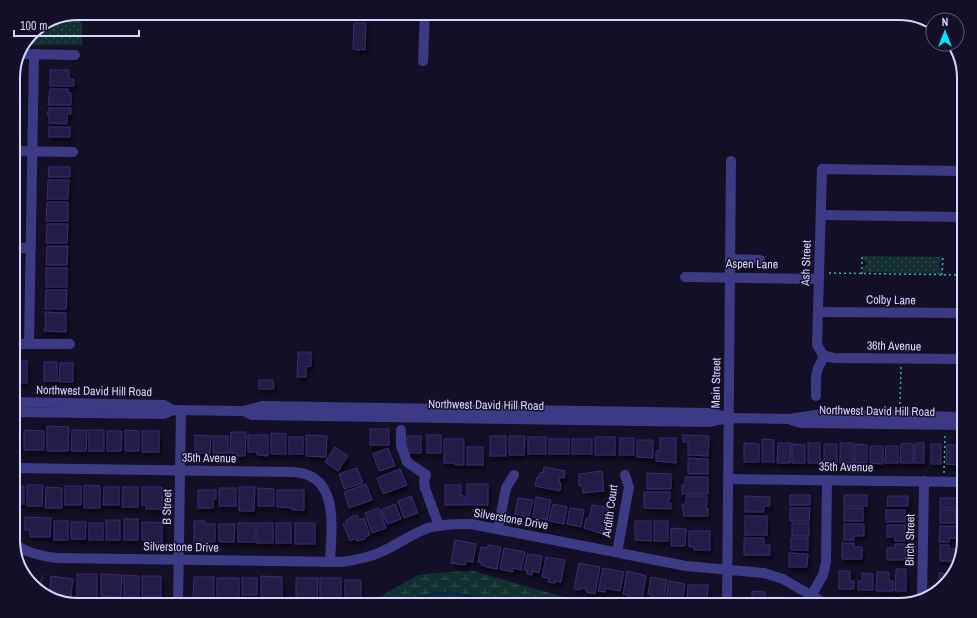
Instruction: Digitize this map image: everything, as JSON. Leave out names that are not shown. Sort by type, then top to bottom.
[{"type":"street","points":[[423,61],[425,20]]},
{"type":"street","points":[[25,54],[75,54]]},
{"type":"street","points":[[29,344],[34,54]]},
{"type":"street","points":[[20,151],[73,152]]},
{"type":"street","name":"Main Street","points":[[727,598],[731,161]]},
{"type":"street","name":"Ash Street","points":[[825,356],[817,345],[822,169],[957,171]]},
{"type":"street","points":[[821,215],[957,217]]},
{"type":"street","points":[[20,248],[31,248]]},
{"type":"street","points":[[730,259],[760,260]]},
{"type":"street","name":"Aspen Lane","points":[[685,277],[818,279]]},
{"type":"street","name":"Colby Lane","points":[[818,312],[957,313]]},
{"type":"street","points":[[20,344],[70,344]]},
{"type":"street","points":[[816,396],[816,373],[818,366],[825,356]]},
{"type":"street","name":"36th Avenue","points":[[825,356],[841,358],[957,359]]},
{"type":"street","name":"Northwest David Hill Road","points":[[20,402],[164,405],[177,410]]},
{"type":"street","name":"Northwest David Hill Road","points":[[20,412],[164,414],[177,410],[243,411],[252,415],[708,422],[729,418],[790,419],[822,414],[957,417]]},
{"type":"street","name":"B Street","points":[[177,410],[180,471],[178,598]]},
{"type":"street","name":"Northwest David Hill Road","points":[[790,419],[801,423],[957,425]]},
{"type":"street","points":[[401,430],[401,446],[407,462],[426,475],[424,481],[425,489],[439,526]]},
{"type":"street","name":"35th Avenue","points":[[20,468],[297,472],[312,478],[324,489],[330,504],[330,562]]},
{"type":"street","points":[[498,529],[506,488],[514,475]]},
{"type":"street","name":"Ardith Court","points":[[617,552],[629,487],[625,475]]},
{"type":"street","name":"35th Avenue","points":[[728,479],[957,482]]},
{"type":"street","points":[[811,596],[823,575],[826,562],[828,480]]},
{"type":"street","name":"Birch Street","points":[[922,593],[924,481]]},
{"type":"street","name":"Silverstone Drive","points":[[21,548],[34,554],[57,558],[330,562],[352,561],[371,556],[389,548],[417,532],[456,523],[498,529],[686,566],[756,572],[774,576],[789,582],[815,598]]},
{"type":"path","points":[[862,256],[862,274]]},
{"type":"path","points":[[942,275],[943,257]]},
{"type":"path","points":[[829,273],[957,275]]},
{"type":"path","points":[[900,404],[901,365]]},
{"type":"path","points":[[944,481],[945,425]]},
{"type":"green space","points":[[78,20],[82,20],[82,45],[31,45],[40,34],[56,24]]},
{"type":"green space","points":[[863,256],[942,257],[942,261],[938,264],[942,269],[942,274],[863,272],[863,268],[867,263],[863,260]]},
{"type":"green space","points":[[473,571],[571,598],[377,598],[418,575]]},
{"type":"building","points":[[354,23],[366,23],[365,50],[359,49],[358,51],[353,49]]},
{"type":"building","points":[[50,70],[69,70],[69,79],[74,79],[74,86],[50,86]]},
{"type":"building","points":[[50,89],[68,89],[68,93],[71,93],[71,105],[48,105]]},
{"type":"building","points":[[49,108],[71,108],[71,114],[67,114],[67,124],[49,123],[49,115],[47,115]]},
{"type":"building","points":[[49,127],[70,127],[70,137],[49,137]]},
{"type":"building","points":[[49,167],[70,167],[70,177],[48,177]]},
{"type":"building","points":[[48,180],[69,180],[68,199],[47,199]]},
{"type":"building","points":[[47,202],[68,202],[68,221],[46,221]]},
{"type":"building","points":[[47,224],[68,224],[67,243],[46,243]]},
{"type":"building","points":[[47,246],[68,246],[67,265],[46,265]]},
{"type":"building","points":[[46,268],[67,268],[67,287],[46,287]]},
{"type":"building","points":[[46,290],[67,290],[66,309],[45,309]]},
{"type":"building","points":[[45,312],[66,313],[66,332],[44,331],[44,328],[46,328]]},
{"type":"building","points":[[298,352],[311,352],[311,366],[306,367],[306,377],[297,377]]},
{"type":"building","points":[[20,361],[27,361],[27,383],[20,383]]},
{"type":"building","points":[[44,362],[57,362],[57,381],[44,381]]},
{"type":"building","points":[[60,363],[73,363],[73,382],[59,382]]},
{"type":"building","points":[[259,380],[273,380],[274,389],[259,389]]},
{"type":"building","points":[[47,426],[69,427],[68,451],[47,451]]},
{"type":"building","points":[[370,429],[389,429],[389,445],[370,445]]},
{"type":"building","points":[[24,430],[44,431],[44,450],[24,450]]},
{"type":"building","points":[[72,430],[87,430],[86,451],[71,451]]},
{"type":"building","points":[[89,430],[104,430],[104,451],[89,451]]},
{"type":"building","points":[[125,430],[139,431],[139,451],[125,451]]},
{"type":"building","points":[[107,431],[122,431],[121,451],[107,451]]},
{"type":"building","points":[[142,431],[159,431],[159,452],[142,452]]},
{"type":"building","points":[[231,432],[246,432],[245,456],[237,456],[237,453],[230,453]]},
{"type":"building","points":[[271,433],[286,434],[286,454],[271,454]]},
{"type":"building","points":[[195,435],[211,436],[210,453],[195,453]]},
{"type":"building","points":[[248,435],[268,435],[268,456],[257,455],[257,452],[248,452]]},
{"type":"building","points":[[306,435],[327,436],[326,457],[306,456]]},
{"type":"building","points":[[427,435],[441,435],[441,453],[427,453]]},
{"type":"building","points":[[683,435],[709,436],[708,456],[688,455],[688,442],[683,442]]},
{"type":"building","points":[[213,436],[228,436],[228,453],[213,453]]},
{"type":"building","points":[[407,436],[421,436],[421,453],[407,453]]},
{"type":"building","points":[[490,436],[506,436],[506,456],[490,456]]},
{"type":"building","points":[[509,436],[525,436],[524,455],[509,455]]},
{"type":"building","points":[[289,437],[303,437],[303,454],[289,454]]},
{"type":"building","points":[[528,437],[546,437],[546,454],[528,454]]},
{"type":"building","points":[[595,437],[615,437],[615,455],[595,455]]},
{"type":"building","points":[[620,438],[634,438],[634,455],[619,455]]},
{"type":"building","points":[[660,438],[676,438],[676,463],[656,461],[656,451],[660,451]]},
{"type":"building","points":[[444,439],[464,439],[464,465],[444,463]]},
{"type":"building","points":[[549,439],[569,439],[569,454],[549,454]]},
{"type":"building","points":[[572,439],[592,439],[592,454],[572,454]]},
{"type":"building","points":[[762,439],[774,440],[774,462],[762,462]]},
{"type":"building","points":[[637,440],[653,440],[653,458],[637,457]]},
{"type":"building","points":[[744,443],[759,444],[759,462],[744,462]]},
{"type":"building","points":[[778,443],[791,443],[790,463],[777,463]]},
{"type":"building","points":[[808,443],[820,443],[820,463],[808,463]]},
{"type":"building","points":[[840,443],[853,443],[853,463],[840,463]]},
{"type":"building","points":[[901,443],[913,444],[913,463],[900,463]]},
{"type":"building","points":[[915,443],[924,443],[924,463],[914,463]]},
{"type":"building","points":[[792,444],[805,445],[805,463],[792,463]]},
{"type":"building","points":[[824,444],[837,444],[837,463],[824,462]]},
{"type":"building","points":[[855,444],[867,445],[867,463],[855,463]]},
{"type":"building","points":[[931,444],[941,444],[941,464],[931,464]]},
{"type":"building","points":[[947,445],[957,445],[957,465],[946,464]]},
{"type":"building","points":[[870,446],[883,446],[883,464],[870,463]]},
{"type":"building","points":[[886,446],[898,446],[898,463],[885,463]]},
{"type":"building","points":[[335,447],[348,456],[338,471],[325,462]]},
{"type":"building","points":[[467,447],[483,447],[483,465],[467,465]]},
{"type":"building","points":[[388,448],[395,466],[379,471],[373,454]]},
{"type":"building","points":[[688,458],[708,459],[708,474],[688,474]]},
{"type":"building","points":[[544,467],[565,471],[564,478],[560,477],[560,491],[535,486],[537,477],[538,478],[541,472],[543,473]]},
{"type":"building","points":[[357,468],[363,483],[344,489],[339,474]]},
{"type":"building","points":[[400,469],[407,485],[383,494],[377,478]]},
{"type":"building","points":[[602,471],[604,491],[583,493],[582,486],[579,486],[579,474]]},
{"type":"building","points":[[647,473],[671,474],[671,489],[647,489]]},
{"type":"building","points":[[685,477],[708,477],[708,494],[682,494],[682,485],[685,485]]},
{"type":"building","points":[[366,484],[372,500],[349,508],[344,492]]},
{"type":"building","points":[[467,484],[488,484],[488,505],[467,505]]},
{"type":"building","points":[[27,485],[43,485],[42,506],[27,506]]},
{"type":"building","points":[[84,485],[100,486],[100,508],[84,508]]},
{"type":"building","points":[[445,485],[461,485],[461,496],[465,496],[465,505],[445,505]]},
{"type":"building","points":[[20,486],[24,486],[24,504],[20,504]]},
{"type":"building","points":[[65,486],[81,486],[81,505],[65,505]]},
{"type":"building","points":[[46,487],[62,488],[62,508],[45,508]]},
{"type":"building","points":[[104,487],[119,487],[119,505],[103,505]]},
{"type":"building","points":[[123,487],[138,487],[138,507],[122,507]]},
{"type":"building","points":[[142,487],[162,487],[162,509],[146,509],[146,505],[142,505]]},
{"type":"building","points":[[239,487],[255,487],[254,511],[239,511]]},
{"type":"building","points":[[219,488],[236,488],[236,506],[219,506]]},
{"type":"building","points":[[258,488],[274,489],[274,506],[258,506]]},
{"type":"building","points":[[198,490],[216,490],[216,499],[213,499],[213,508],[198,508]]},
{"type":"building","points":[[277,490],[304,490],[304,510],[292,510],[292,508],[277,507]]},
{"type":"building","points":[[644,492],[670,492],[670,499],[668,499],[668,503],[671,503],[671,509],[644,508]]},
{"type":"building","points":[[790,495],[810,495],[810,505],[790,505]]},
{"type":"building","points":[[844,495],[867,495],[867,506],[844,506]]},
{"type":"building","points":[[411,496],[418,513],[404,518],[398,501]]},
{"type":"building","points":[[686,496],[707,496],[706,508],[708,508],[708,516],[684,516],[682,504],[686,504]]},
{"type":"building","points":[[745,496],[770,497],[770,506],[764,506],[764,512],[745,512]]},
{"type":"building","points":[[888,496],[908,496],[908,506],[887,506]]},
{"type":"building","points":[[536,497],[551,500],[547,520],[533,517]]},
{"type":"building","points":[[518,498],[533,500],[529,517],[515,514]]},
{"type":"building","points":[[940,498],[957,498],[957,508],[940,508]]},
{"type":"building","points":[[395,504],[401,519],[387,524],[381,510]]},
{"type":"building","points":[[553,504],[567,507],[564,524],[549,521]]},
{"type":"building","points":[[592,505],[608,508],[603,534],[584,528],[586,518],[589,519]]},
{"type":"building","points":[[379,508],[386,528],[372,533],[365,513]]},
{"type":"building","points":[[570,508],[584,510],[581,527],[567,524]]},
{"type":"building","points":[[790,508],[810,508],[809,521],[790,521]]},
{"type":"building","points":[[844,508],[863,508],[863,521],[844,521]]},
{"type":"building","points":[[886,510],[905,510],[905,522],[886,522]]},
{"type":"building","points":[[940,510],[956,510],[956,523],[940,523]]},
{"type":"building","points":[[357,515],[359,520],[364,518],[370,535],[365,537],[365,539],[357,541],[356,538],[350,541],[343,524],[347,523],[346,520],[350,519],[350,517]]},
{"type":"building","points":[[745,516],[767,516],[767,535],[745,535]]},
{"type":"building","points":[[25,517],[51,518],[50,537],[30,537],[30,530],[25,530]]},
{"type":"building","points":[[124,519],[138,519],[138,540],[124,540]]},
{"type":"building","points":[[106,520],[120,520],[120,540],[106,540]]},
{"type":"building","points":[[54,521],[68,521],[68,540],[54,540]]},
{"type":"building","points":[[194,521],[205,521],[205,524],[215,524],[215,542],[194,544]]},
{"type":"building","points":[[635,521],[651,521],[651,541],[635,540]]},
{"type":"building","points":[[654,521],[668,521],[668,541],[654,541]]},
{"type":"building","points":[[71,522],[86,522],[85,539],[71,539]]},
{"type":"building","points":[[142,522],[162,523],[162,543],[142,540]]},
{"type":"building","points":[[89,523],[103,523],[103,540],[89,540]]},
{"type":"building","points":[[238,523],[255,523],[255,542],[238,542]]},
{"type":"building","points":[[257,523],[273,523],[273,543],[257,543]]},
{"type":"building","points":[[276,523],[291,523],[291,543],[276,543]]},
{"type":"building","points":[[295,523],[315,523],[315,544],[295,544]]},
{"type":"building","points":[[792,523],[809,523],[809,536],[792,536]]},
{"type":"building","points":[[219,524],[235,524],[234,542],[219,542]]},
{"type":"building","points":[[844,524],[864,524],[864,536],[854,536],[854,540],[844,540]]},
{"type":"building","points":[[887,525],[905,525],[905,541],[895,541],[895,537],[887,537]]},
{"type":"building","points":[[940,526],[957,526],[957,538],[949,538],[949,542],[939,542]]},
{"type":"building","points":[[671,528],[686,529],[685,546],[671,546]]},
{"type":"building","points":[[689,531],[710,531],[710,550],[694,550],[694,547],[689,547]]},
{"type":"building","points":[[744,538],[764,538],[764,545],[770,545],[770,555],[744,555]]},
{"type":"building","points":[[791,538],[808,538],[808,550],[791,550]]},
{"type":"building","points":[[455,540],[476,544],[473,562],[466,561],[465,565],[451,563]]},
{"type":"building","points":[[842,543],[854,543],[854,547],[862,547],[862,559],[842,559]]},
{"type":"building","points":[[895,544],[905,544],[905,560],[887,560],[887,548],[895,548]]},
{"type":"building","points":[[488,545],[501,547],[497,569],[486,567],[481,565],[482,563],[478,562],[481,547],[488,548]]},
{"type":"building","points":[[940,545],[949,545],[949,549],[957,549],[953,561],[940,561]]},
{"type":"building","points":[[504,548],[525,552],[521,570],[513,568],[513,572],[500,569]]},
{"type":"building","points":[[789,553],[808,554],[807,567],[789,567]]},
{"type":"building","points":[[527,554],[542,556],[539,573],[533,571],[532,575],[527,574],[527,570],[524,570]]},
{"type":"building","points":[[546,557],[565,560],[561,582],[548,582],[549,578],[542,577]]},
{"type":"building","points":[[579,563],[600,567],[595,594],[586,592],[587,589],[574,589]]},
{"type":"building","points":[[603,568],[624,572],[620,591],[605,588],[605,592],[598,591]]},
{"type":"building","points":[[896,569],[906,569],[906,591],[895,591]]},
{"type":"building","points":[[627,571],[646,576],[642,598],[628,597],[628,595],[623,594]]},
{"type":"building","points":[[839,571],[850,571],[850,581],[854,581],[854,589],[839,589]]},
{"type":"building","points":[[877,572],[889,572],[889,581],[893,581],[893,591],[876,591]]},
{"type":"building","points":[[862,573],[873,574],[873,590],[858,590],[858,581],[862,581]]},
{"type":"building","points":[[939,573],[946,573],[940,581],[939,582]]},
{"type":"building","points":[[77,574],[97,574],[97,598],[77,598]]},
{"type":"building","points":[[101,574],[122,575],[121,597],[101,596]]},
{"type":"building","points":[[124,575],[139,576],[139,597],[124,597]]},
{"type":"building","points":[[51,576],[73,579],[71,598],[50,590]]},
{"type":"building","points":[[142,576],[161,576],[161,597],[142,597]]},
{"type":"building","points":[[261,576],[282,577],[282,598],[261,598]]},
{"type":"building","points":[[194,577],[214,577],[214,598],[193,598]]},
{"type":"building","points":[[651,577],[667,580],[664,598],[651,597],[652,595],[648,594]]},
{"type":"building","points":[[217,578],[239,578],[239,598],[217,598]]},
{"type":"building","points":[[242,578],[257,578],[257,595],[242,595]]},
{"type":"building","points":[[296,578],[318,578],[317,598],[296,598]]},
{"type":"building","points":[[320,578],[341,578],[341,598],[320,598]]},
{"type":"building","points":[[345,580],[361,580],[361,598],[345,598]]},
{"type":"building","points":[[669,581],[685,584],[682,598],[666,598]]},
{"type":"building","points":[[688,585],[708,585],[707,598],[687,598]]},
{"type":"building","points":[[752,591],[765,592],[765,598],[752,598]]},
{"type":"building","points":[[768,597],[782,597],[782,598]]},
{"type":"waterway","points":[[42,585],[41,581],[43,575]]},
{"type":"waterway","points":[[419,598],[444,593],[454,593],[475,598]]}]
